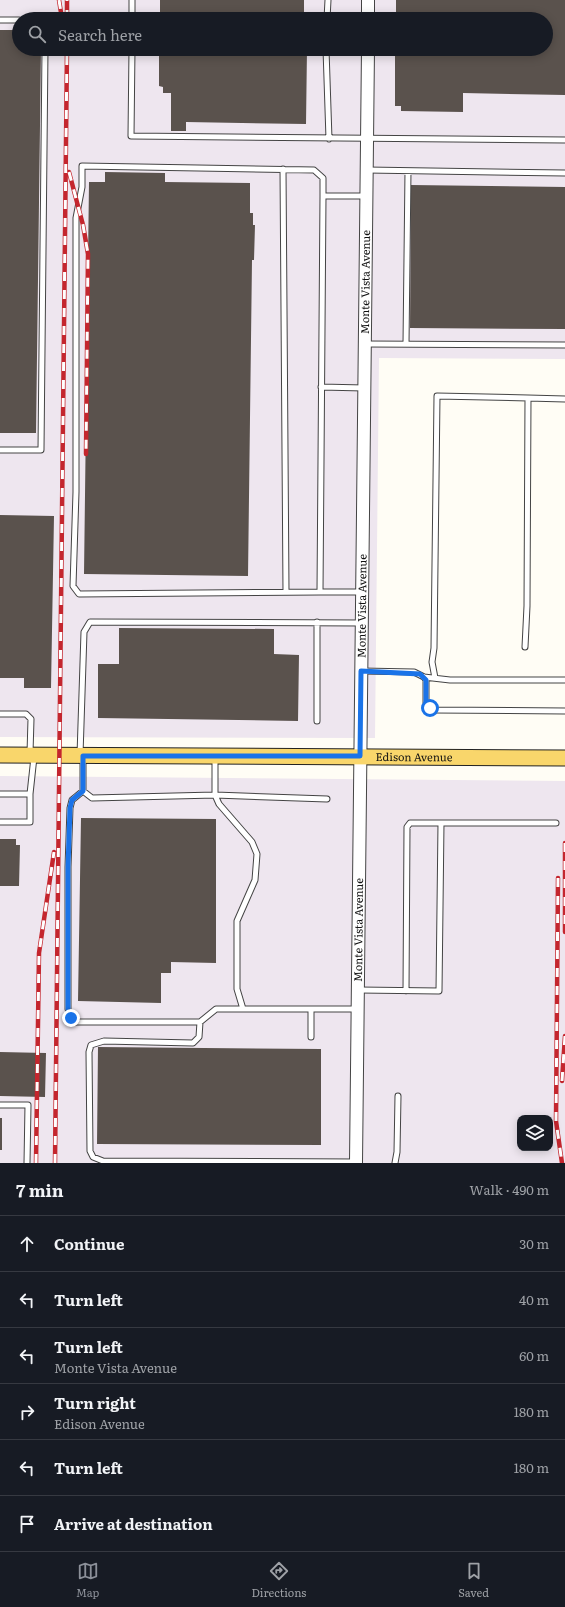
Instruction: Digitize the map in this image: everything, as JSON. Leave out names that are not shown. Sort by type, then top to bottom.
[{"type":"main road","name":"Edison Avenue","points":[[0,755],[565,758]]},
{"type":"street","points":[[368,0],[368,12]]},
{"type":"street","name":"Monte Vista Avenue","points":[[356,1163],[368,56]]},
{"type":"lane","points":[[132,0],[132,12]]},
{"type":"lane","points":[[327,12],[328,0]]},
{"type":"lane","points":[[0,20],[12,20]]},
{"type":"lane","points":[[0,450],[41,450],[45,56]]},
{"type":"lane","points":[[132,56],[131,136],[565,140]]},
{"type":"lane","points":[[326,56],[329,139]]},
{"type":"lane","points":[[320,592],[323,178],[314,170],[82,166],[82,187],[76,218],[76,492],[73,586],[79,594],[362,592]]},
{"type":"lane","points":[[283,169],[286,592]]},
{"type":"lane","points":[[366,170],[565,173]]},
{"type":"lane","points":[[406,344],[408,171]]},
{"type":"lane","points":[[323,196],[366,196]]},
{"type":"lane","points":[[365,344],[565,345]]},
{"type":"lane","points":[[321,387],[364,388]]},
{"type":"lane","points":[[435,678],[432,662],[434,648],[437,396],[565,399]]},
{"type":"lane","points":[[525,647],[527,606],[528,398]]},
{"type":"lane","points":[[83,791],[82,756],[84,632],[90,622],[362,623]]},
{"type":"lane","points":[[317,622],[317,721]]},
{"type":"lane","points":[[361,671],[414,672],[424,677],[435,678],[565,680]]},
{"type":"lane","points":[[424,677],[426,680],[426,703],[433,710],[565,711]]},
{"type":"lane","points":[[0,714],[26,714],[31,719],[32,756],[30,822],[0,822]]},
{"type":"lane","points":[[215,756],[215,795],[219,804],[252,842],[257,854],[255,880],[237,921],[237,989],[243,1009]]},
{"type":"lane","points":[[83,791],[92,798],[215,795],[327,798]]},
{"type":"lane","points":[[83,791],[72,800],[70,808],[68,867],[68,1009],[71,1018],[76,1022],[200,1022],[216,1009],[358,1009]]},
{"type":"lane","points":[[0,794],[30,794]]},
{"type":"lane","points":[[406,991],[407,827],[410,823],[556,823]]},
{"type":"lane","points":[[358,990],[439,991],[441,823]]},
{"type":"lane","points":[[311,1009],[311,1036]]},
{"type":"lane","points":[[200,1022],[200,1037],[193,1043],[104,1041],[91,1045],[89,1052],[90,1151],[94,1158],[103,1161],[356,1163]]},
{"type":"lane","points":[[394,1163],[397,1152],[398,1096]]},
{"type":"lane","points":[[0,1105],[28,1105],[27,1163]]},
{"type":"shaded area","points":[[0,0],[565,0],[565,359],[379,358],[375,738],[0,737]]},
{"type":"shaded area","points":[[0,776],[565,781],[565,1163],[0,1163]]},
{"type":"building","points":[[160,0],[304,0],[304,12],[160,12]]},
{"type":"building","points":[[396,0],[565,0],[565,95],[463,93],[463,112],[401,111],[401,106],[395,106],[395,56],[553,56],[553,12],[396,12]]},
{"type":"building","points":[[0,30],[12,30],[12,56],[41,56],[36,433],[0,433]]},
{"type":"building","points":[[159,56],[307,56],[306,124],[186,122],[186,131],[171,131],[171,93],[163,93],[163,87],[159,86]]},
{"type":"building","points":[[105,172],[165,173],[165,182],[250,183],[250,213],[253,213],[253,225],[255,225],[254,260],[252,260],[248,576],[84,574],[89,182],[105,182]]},
{"type":"building","points":[[411,185],[565,187],[565,329],[410,328]]},
{"type":"building","points":[[0,515],[54,516],[51,688],[24,688],[24,678],[0,678]]},
{"type":"building","points":[[119,628],[274,629],[274,654],[299,655],[298,721],[98,718],[98,664],[119,664]]},
{"type":"building","points":[[81,818],[216,819],[216,963],[171,962],[171,973],[161,973],[161,1003],[78,1001]]},
{"type":"building","points":[[0,839],[16,839],[16,845],[20,845],[19,886],[0,886]]},
{"type":"building","points":[[98,1047],[321,1049],[321,1145],[97,1144]]},
{"type":"building","points":[[0,1052],[46,1053],[45,1097],[0,1096]]},
{"type":"building","points":[[0,1118],[2,1118],[2,1150],[0,1150]]},
{"type":"railway","points":[[59,0],[61,12]]},
{"type":"railway","points":[[67,0],[67,12]]},
{"type":"railway","points":[[55,1163],[67,56]]},
{"type":"railway","points":[[69,172],[83,225],[88,254],[86,454]]},
{"type":"railway","points":[[565,843],[565,932]]},
{"type":"railway","points":[[36,1163],[39,953],[54,852]]},
{"type":"railway","points":[[558,878],[556,1121],[562,1163]]},
{"type":"railway","points":[[562,1081],[565,1036]]},
{"type":"route","points":[[71,1018],[68,1009],[68,867],[70,808],[72,800],[83,791],[83,756],[360,756],[361,671],[414,672],[420,674],[426,680],[426,703],[430,708]]}]
